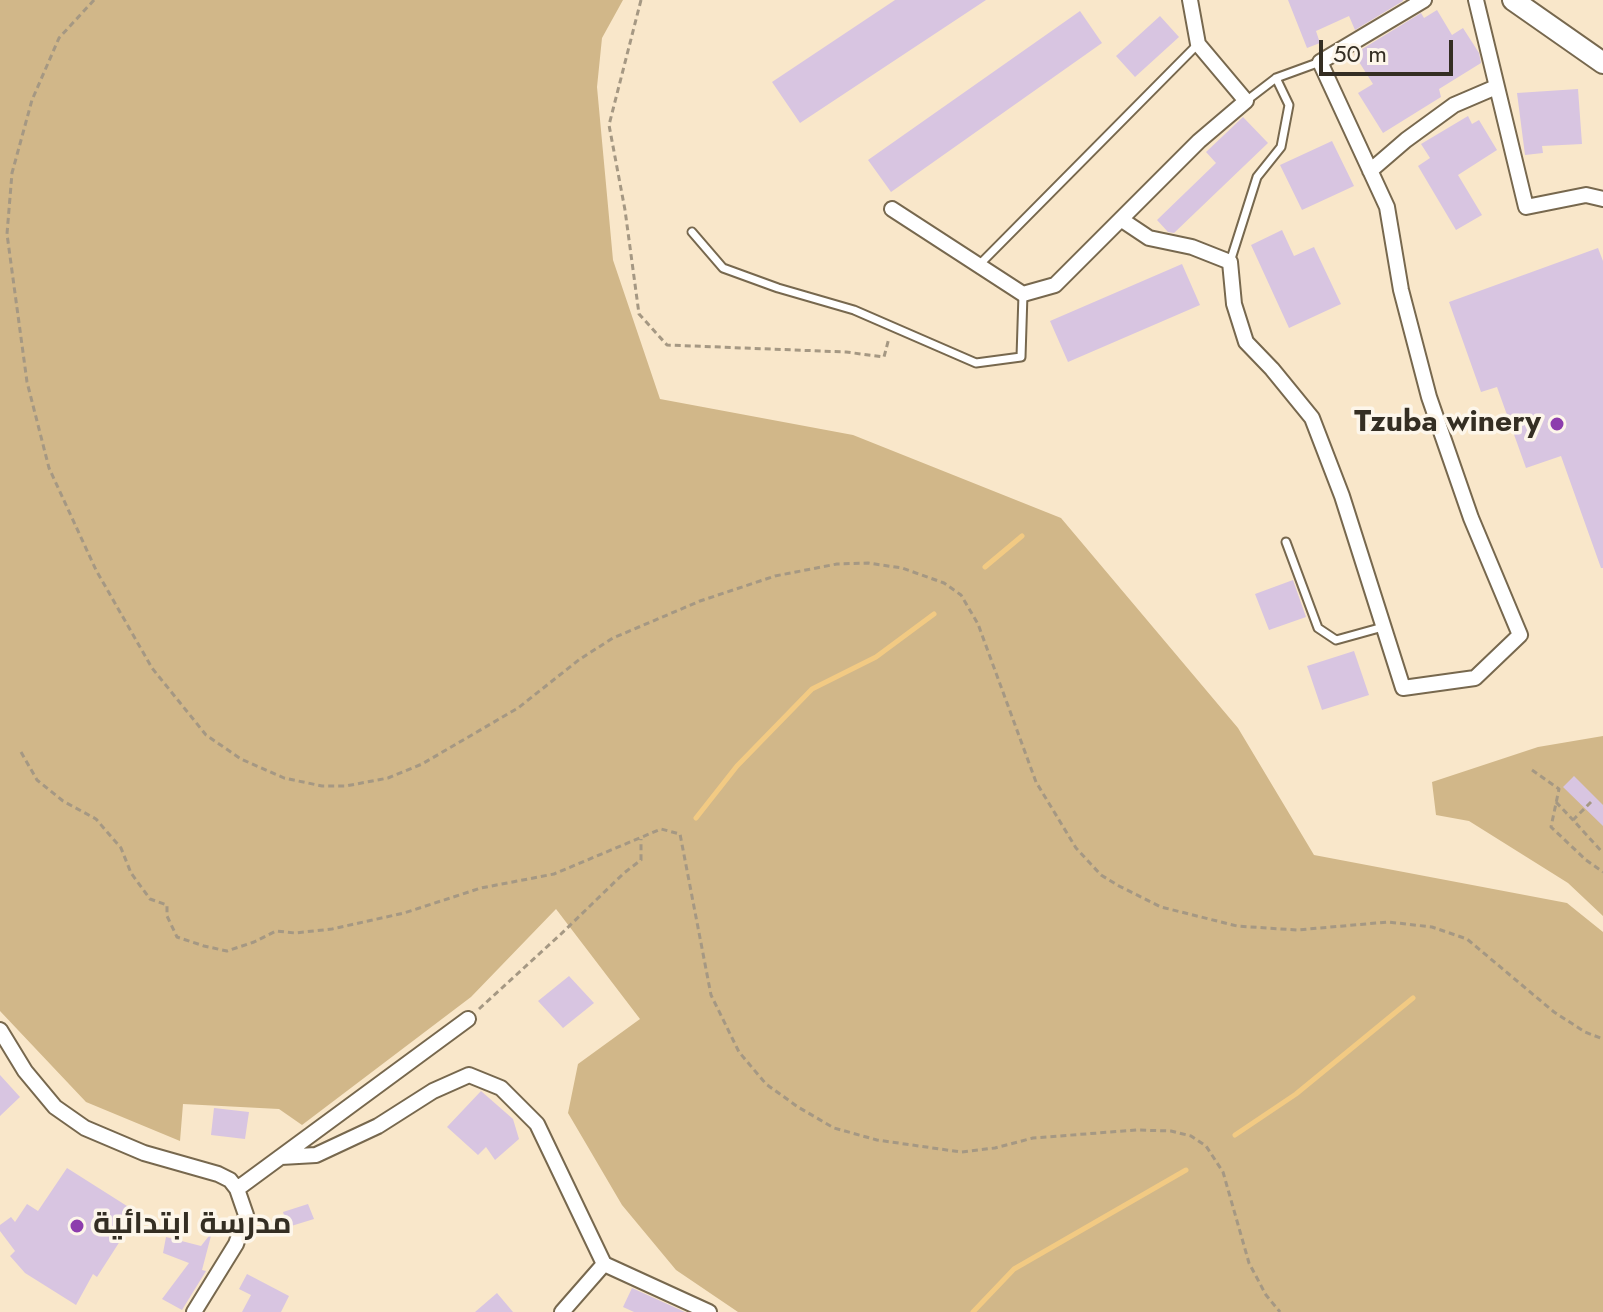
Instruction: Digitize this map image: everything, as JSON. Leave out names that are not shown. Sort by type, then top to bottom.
[{"type":"street","points":[[892,209],[1023,294],[1055,285],[1199,141],[1246,101],[1198,44],[1190,0]]},
{"type":"street","points":[[1122,220],[1149,238],[1192,247],[1230,262],[1234,304],[1246,342],[1312,418],[1342,496],[1403,688],[1475,678],[1520,635],[1471,518],[1429,397],[1401,290],[1387,207],[1320,62],[1424,0]]},
{"type":"street","points":[[1476,0],[1526,207],[1586,195],[1603,199]]},
{"type":"street","points":[[1513,0],[1603,63]]},
{"type":"street","points":[[1370,171],[1454,105],[1496,87]]},
{"type":"street","points":[[237,1189],[468,1019]]},
{"type":"street","points":[[0,1030],[25,1071],[55,1107],[85,1128],[144,1153],[218,1174],[230,1180],[237,1189],[246,1215],[236,1244],[194,1312]]},
{"type":"street","points":[[281,1157],[316,1155],[378,1126],[433,1091],[469,1075],[501,1088],[537,1124],[604,1264],[709,1312]]},
{"type":"street","points":[[562,1312],[604,1264]]},
{"type":"lane","points":[[979,265],[1198,44]]},
{"type":"lane","points":[[1246,101],[1276,78],[1320,62]]},
{"type":"lane","points":[[1230,262],[1257,177],[1281,147],[1289,105],[1276,78]]},
{"type":"lane","points":[[692,232],[723,268],[854,310],[976,363],[1021,357],[1023,294]]},
{"type":"lane","points":[[1286,542],[1318,628],[1336,640],[1383,627]]},
{"type":"path","points":[[94,0],[59,38],[32,100],[12,173],[7,234],[27,382],[49,468],[96,570],[152,668],[206,735],[241,759],[284,778],[322,786],[346,786],[388,778],[422,764],[518,708],[580,659],[613,638],[700,601],[775,576],[837,564],[868,563],[902,568],[944,583],[961,595],[978,624],[1036,782],[1076,848],[1101,875],[1161,907],[1237,926],[1297,930],[1388,922],[1432,927],[1467,939],[1554,1012],[1585,1032],[1603,1039]]},
{"type":"path","points":[[21,752],[37,780],[63,801],[96,819],[121,848],[131,873],[150,899],[167,905],[167,916],[177,937],[227,951],[276,931],[295,933],[332,929],[404,913],[481,888],[554,874],[661,829],[680,834],[711,995],[739,1052],[766,1084],[834,1128],[877,1140],[961,1152],[995,1148],[1033,1138],[1137,1130],[1171,1131],[1191,1136],[1206,1146],[1223,1172],[1249,1263],[1266,1295],[1280,1312]]},
{"type":"path","points":[[1532,770],[1559,789],[1551,827],[1603,872]]},
{"type":"path","points":[[1556,802],[1603,853]]},
{"type":"path","points":[[1573,820],[1591,802]]},
{"type":"path","points":[[468,1019],[641,860],[641,839]]},
{"type":"shaded area","points":[[0,0],[623,0],[602,38],[597,87],[613,260],[660,399],[853,435],[1061,518],[1238,728],[1314,855],[1567,903],[1603,932],[1603,1312],[738,1312],[676,1270],[622,1205],[568,1113],[578,1064],[640,1019],[556,909],[471,997],[302,1125],[279,1109],[183,1104],[180,1141],[86,1102],[0,1011]]},
{"type":"shaded area","points":[[1603,736],[1603,916],[1568,883],[1469,821],[1436,815],[1432,782],[1538,747]]},
{"type":"building","points":[[895,0],[986,0],[800,123],[772,82]]},
{"type":"building","points":[[1288,0],[1403,1],[1355,30],[1349,16],[1316,31],[1320,43],[1307,48]]},
{"type":"building","points":[[1437,10],[1452,35],[1463,28],[1479,53],[1481,63],[1439,89],[1441,97],[1383,133],[1358,93],[1373,84],[1354,54],[1421,13],[1424,18]]},
{"type":"building","points":[[1080,11],[1102,43],[891,192],[868,160]]},
{"type":"building","points":[[1160,16],[1179,37],[1135,77],[1116,56]]},
{"type":"building","points":[[1578,89],[1582,144],[1542,146],[1543,153],[1525,155],[1517,93]]},
{"type":"building","points":[[1468,116],[1472,124],[1479,120],[1497,150],[1458,175],[1482,215],[1456,230],[1418,166],[1430,158],[1421,144]]},
{"type":"building","points":[[1243,117],[1268,143],[1174,233],[1168,232],[1157,220],[1216,163],[1206,152]]},
{"type":"building","points":[[1332,141],[1354,186],[1302,210],[1280,165]]},
{"type":"building","points":[[1282,230],[1294,256],[1314,247],[1341,304],[1289,328],[1251,245]]},
{"type":"building","name":"Tzuba winery","points":[[1598,248],[1603,261],[1603,568],[1561,456],[1526,468],[1497,387],[1481,392],[1449,302]]},
{"type":"building","points":[[1182,264],[1200,305],[1068,362],[1050,321]]},
{"type":"building","points":[[1293,580],[1306,617],[1269,630],[1255,594]]},
{"type":"building","points":[[1354,651],[1369,695],[1322,710],[1307,666]]},
{"type":"building","points":[[1574,776],[1603,805],[1603,826],[1563,787]]},
{"type":"building","points":[[569,976],[594,1003],[563,1028],[538,1001]]},
{"type":"building","points":[[0,1075],[20,1097],[0,1116]]},
{"type":"building","points":[[481,1091],[513,1119],[519,1139],[495,1160],[486,1147],[478,1155],[447,1127]]},
{"type":"building","points":[[214,1108],[249,1112],[245,1139],[211,1135]]},
{"type":"building","name":"مدرسة ابتدائية","points":[[67,1168],[138,1213],[97,1277],[93,1274],[76,1305],[25,1273],[10,1256],[15,1251],[0,1231],[0,1225],[11,1217],[15,1222],[27,1204],[38,1211]]},
{"type":"building","points":[[308,1204],[314,1219],[288,1227],[283,1212]]},
{"type":"building","points":[[212,1232],[202,1270],[206,1271],[182,1310],[162,1299],[189,1263],[163,1253],[166,1237],[201,1246]]},
{"type":"building","points":[[247,1274],[289,1296],[281,1312],[242,1312],[251,1295],[239,1289]]},
{"type":"building","points":[[632,1288],[685,1312],[634,1312],[623,1307]]},
{"type":"building","points":[[497,1293],[513,1312],[475,1312]]},
{"type":"waterway","points":[[985,567],[1022,536]]},
{"type":"waterway","points":[[696,818],[737,766],[812,689],[876,657],[934,614]]},
{"type":"waterway","points":[[1235,1135],[1296,1094],[1413,998]]},
{"type":"waterway","points":[[973,1312],[1014,1269],[1186,1170]]},
{"type":"place","name":"Tzuba winery","points":[[1557,424]]},
{"type":"place","name":"مدرسة ابتدائية","points":[[77,1226]]}]
